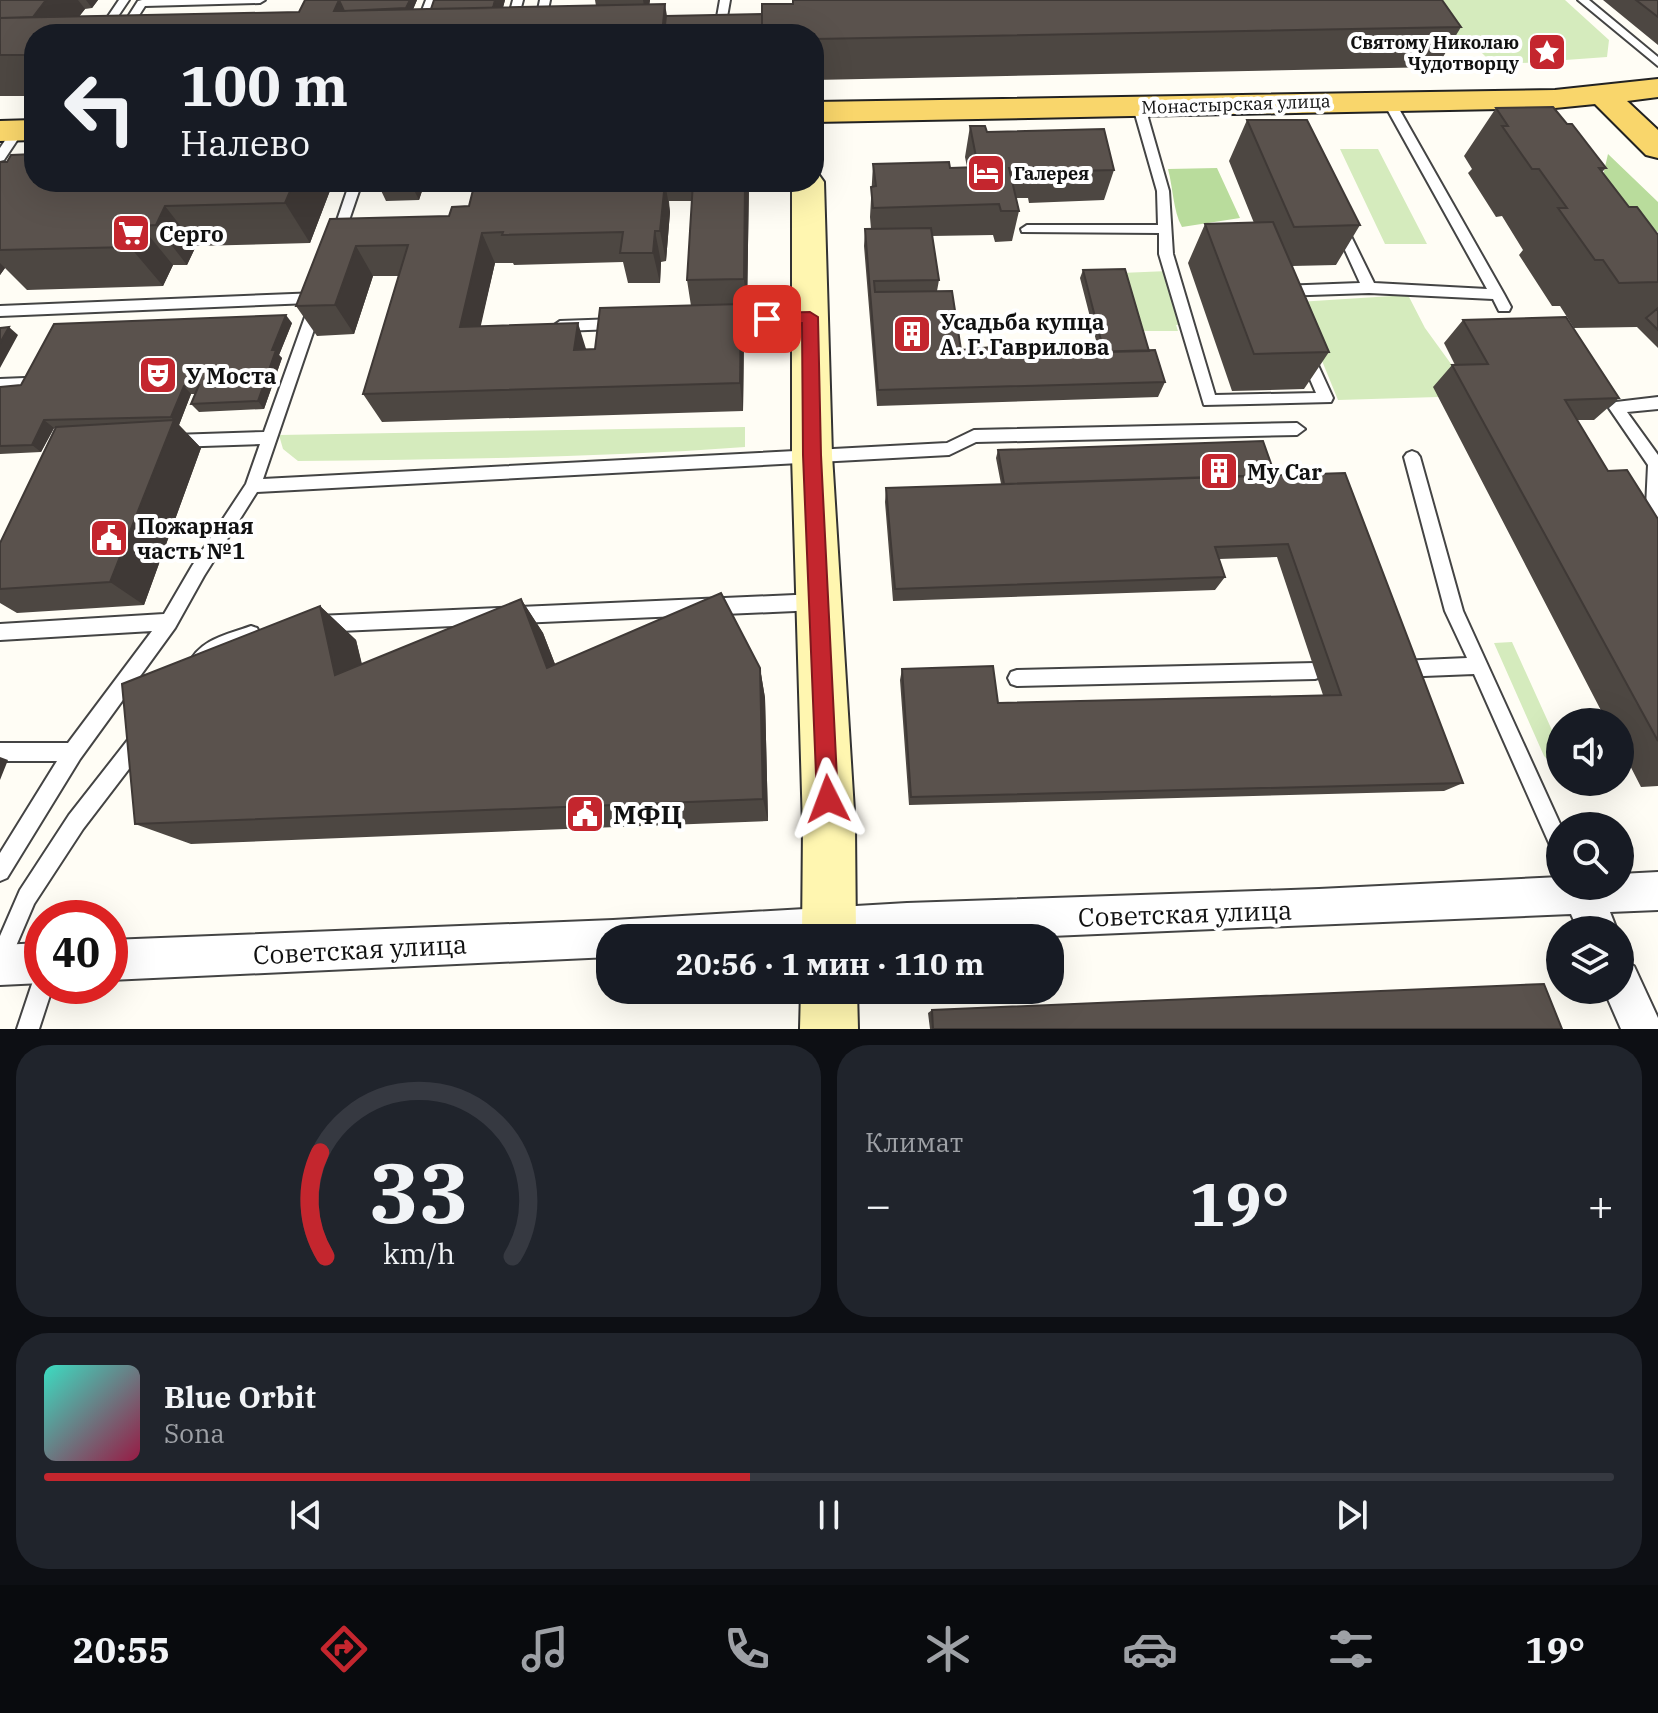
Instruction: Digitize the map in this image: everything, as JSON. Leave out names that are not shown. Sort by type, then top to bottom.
[{"type":"main road","name":"Монастырская улица","points":[[824,112],[1280,108],[1388,100],[1555,99],[1658,88]]},
{"type":"main road","points":[[1603,95],[1658,148]]},
{"type":"street","points":[[808,192],[812,455],[829,827],[829,924]]},
{"type":"street","name":"Советская улица","points":[[1634,891],[1658,891]]},
{"type":"street","name":"Советская улица","points":[[893,924],[1319,908],[1546,892]]},
{"type":"street","name":"Советская улица","points":[[128,959],[596,939]]},
{"type":"street","points":[[0,963],[24,963]]},
{"type":"street","points":[[829,1004],[829,1029]]},
{"type":"street","points":[[1631,1004],[1642,1029]]},
{"type":"lane","points":[[108,24],[124,0]]},
{"type":"lane","points":[[128,24],[142,3],[260,0]]},
{"type":"lane","points":[[422,24],[431,0]]},
{"type":"lane","points":[[512,24],[518,0]]},
{"type":"lane","points":[[540,24],[545,0]]},
{"type":"lane","points":[[725,0],[726,24]]},
{"type":"lane","points":[[1583,0],[1658,63]]},
{"type":"lane","points":[[1284,301],[1280,291],[1369,288],[1501,301],[1388,100]]},
{"type":"lane","points":[[1139,107],[1163,191],[1166,254],[1209,401],[1326,398],[1298,336]]},
{"type":"lane","points":[[0,157],[17,130]]},
{"type":"lane","points":[[331,256],[353,192]]},
{"type":"lane","points":[[1332,210],[1369,288]]},
{"type":"lane","points":[[1027,229],[1165,229]]},
{"type":"lane","points":[[0,311],[320,291],[253,486],[169,622],[73,752],[0,871]]},
{"type":"lane","points":[[714,321],[810,317]]},
{"type":"lane","points":[[546,327],[637,324]]},
{"type":"lane","points":[[0,385],[25,384]]},
{"type":"lane","points":[[1653,529],[1657,465],[1616,408],[1658,403]]},
{"type":"lane","points":[[253,486],[949,449],[974,436],[1297,429]]},
{"type":"lane","points":[[158,442],[268,438]]},
{"type":"lane","points":[[1412,457],[1454,611],[1546,814]]},
{"type":"lane","points":[[292,625],[819,602]]},
{"type":"lane","points":[[0,632],[169,622]]},
{"type":"lane","points":[[181,686],[210,649],[263,630]]},
{"type":"lane","points":[[1399,669],[1479,666]]},
{"type":"lane","points":[[1017,678],[1315,671]]},
{"type":"lane","points":[[0,963],[27,897],[51,859],[152,723]]},
{"type":"lane","points":[[0,752],[73,752]]},
{"type":"lane","points":[[28,1029],[36,1004]]},
{"type":"green space","points":[[1412,0],[1565,0],[1609,40],[1607,57],[1494,65],[1481,52],[1438,38]]},
{"type":"green space","points":[[1340,149],[1378,149],[1427,244],[1385,244]]},
{"type":"green space","points":[[1608,154],[1658,202],[1658,232],[1598,197]]},
{"type":"green space","points":[[1217,168],[1240,218],[1182,227],[1168,169]]},
{"type":"green space","points":[[1168,271],[1185,325],[1176,325],[1178,331],[1138,331],[1121,273]]},
{"type":"green space","points":[[1408,295],[1425,328],[1467,386],[1438,397],[1338,400],[1298,302]]},
{"type":"green space","points":[[745,427],[745,447],[466,459],[298,461],[283,449],[279,435]]},
{"type":"green space","points":[[1512,642],[1546,717],[1546,758],[1544,756],[1494,643]]},
{"type":"building","points":[[0,0],[46,0],[33,17],[0,18]]},
{"type":"building","points":[[305,0],[339,0],[334,11],[665,4],[663,24],[24,24],[24,55],[0,55],[0,18],[299,12]]},
{"type":"building","points":[[339,0],[410,0],[406,8],[344,11]]},
{"type":"building","points":[[434,0],[495,0],[493,8],[431,9]]},
{"type":"building","points":[[793,0],[1442,0],[1461,27],[824,39],[824,24],[762,24],[762,4],[793,4]]},
{"type":"building","points":[[1636,0],[1658,0],[1658,17]]},
{"type":"building","points":[[762,14],[762,24],[665,24],[666,16]]},
{"type":"building","points":[[1553,107],[1567,124],[1572,124],[1606,168],[1599,168],[1629,207],[1637,207],[1658,235],[1658,282],[1619,283],[1603,260],[1595,260],[1558,208],[1567,208],[1539,169],[1532,169],[1502,126],[1508,126],[1496,108]]},
{"type":"building","points":[[1247,120],[1307,120],[1360,225],[1294,227]]},
{"type":"building","points":[[970,126],[985,126],[987,132],[1104,129],[1114,170],[1036,172],[1035,167],[1009,168],[1019,211],[1001,211],[999,204],[873,208],[871,187],[876,186],[873,164],[949,162],[950,168],[978,167]]},
{"type":"building","points":[[24,154],[24,192],[290,192],[285,203],[165,206],[156,225],[141,226],[130,247],[0,250],[0,162],[7,162],[11,155]]},
{"type":"building","points":[[472,192],[664,192],[660,231],[655,231],[653,253],[620,253],[623,232],[482,233],[460,327],[578,323],[574,350],[595,349],[600,308],[741,304],[740,383],[363,394],[408,245],[356,246],[335,305],[296,306],[330,219],[449,216],[452,207],[469,206]]},
{"type":"building","points":[[692,192],[745,192],[744,279],[687,280]]},
{"type":"building","points":[[1273,222],[1329,352],[1254,354],[1205,224]]},
{"type":"building","name":"Усадьба купца А. Г. Гаврилова","points":[[931,228],[939,280],[874,281],[875,292],[952,291],[961,350],[1024,344],[1026,354],[1155,350],[1165,382],[878,390],[865,229]]},
{"type":"building","points":[[1125,269],[1149,351],[1104,352],[1083,270]]},
{"type":"building","points":[[1658,308],[1658,330],[1646,318]]},
{"type":"building","name":"У Моста","points":[[286,315],[272,350],[276,350],[258,401],[191,404],[199,385],[184,386],[171,417],[44,420],[32,445],[0,446],[0,387],[21,385],[54,324]]},
{"type":"building","points":[[1566,317],[1619,398],[1565,400],[1608,471],[1627,470],[1658,519],[1658,741],[1452,365],[1488,364],[1463,320]]},
{"type":"building","points":[[9,327],[0,343],[0,328]]},
{"type":"building","points":[[174,420],[110,582],[0,589],[0,543],[56,427]]},
{"type":"building","points":[[1263,441],[1275,475],[1004,484],[998,450]]},
{"type":"building","points":[[1345,473],[1463,783],[911,797],[902,669],[993,666],[998,703],[1341,695],[1288,544],[1215,547],[1225,577],[895,589],[886,488]]},
{"type":"building","points":[[721,593],[760,668],[763,799],[135,824],[122,684],[320,606],[335,675],[521,599],[547,668]]},
{"type":"building","points":[[1544,984],[1546,1004],[1552,1004],[1562,1029],[933,1029],[932,1010]]},
{"type":"place","name":"Святому Николаю Чудотворцу","points":[[1547,52]]},
{"type":"place","name":"Галерея","points":[[986,173]]},
{"type":"place","name":"Серго","points":[[131,233]]},
{"type":"place","name":"Усадьба купца А. Г. Гаврилова","points":[[912,334]]},
{"type":"place","name":"У Моста","points":[[158,375]]},
{"type":"place","name":"My Car","points":[[1219,471]]},
{"type":"place","name":"Пожарная часть №1","points":[[109,538]]},
{"type":"place","name":"МФЦ","points":[[585,814]]},
{"type":"route","points":[[767,319],[810,317],[812,455],[828,799]]}]
